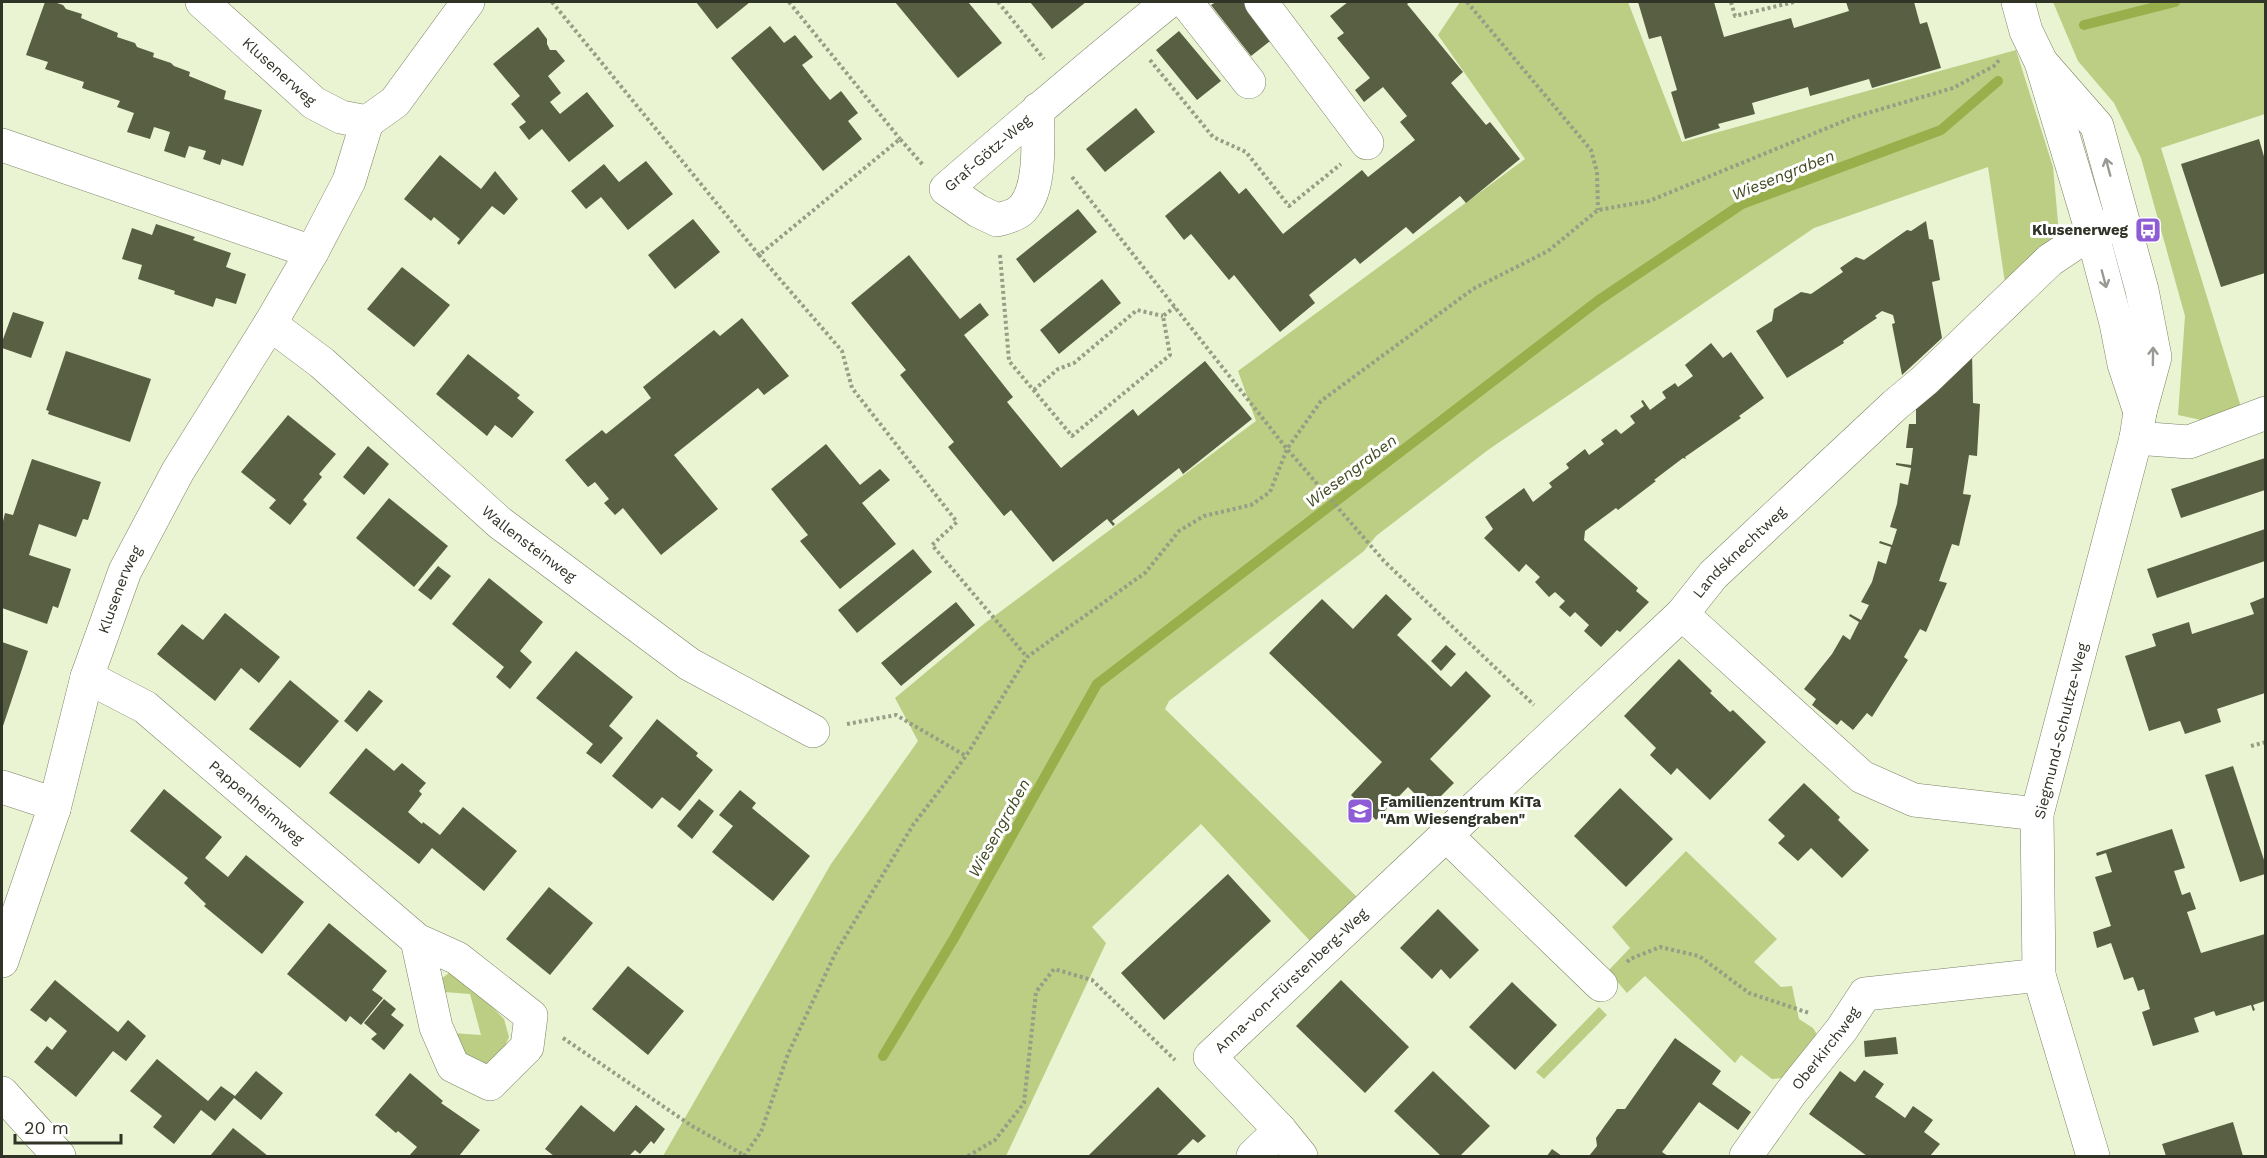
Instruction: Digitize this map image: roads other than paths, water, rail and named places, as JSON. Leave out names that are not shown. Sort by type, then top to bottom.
[{"type":"street","name":"Klusenerweg","points":[[2,961],[54,809],[87,677],[125,572],[178,471],[312,252],[349,181],[366,122],[340,117],[314,103],[201,2]]},
{"type":"street","points":[[366,122],[394,102],[468,2]]},
{"type":"street","name":"Graf-Götz-Weg","points":[[1038,109],[1036,176],[1029,199],[1019,213],[997,220],[978,211],[946,189],[1038,109],[1065,86],[1168,2]]},
{"type":"street","points":[[1186,2],[1249,82]]},
{"type":"street","points":[[1261,2],[1358,150]]},
{"type":"street","name":"Siegmund-Schultze-Weg","points":[[2022,16],[2041,62],[2092,232],[2116,323],[2138,425]]},
{"type":"street","name":"Siegmund-Schultze-Weg","points":[[2041,62],[2097,126],[2142,290],[2155,357],[2037,814],[2039,975],[2093,1156]]},
{"type":"street","points":[[2,145],[312,252]]},
{"type":"street","name":"Landsknechtweg","points":[[1682,614],[1713,575],[1895,405],[1925,381],[2050,260],[2092,232],[2122,221]]},
{"type":"street","name":"Wallensteinweg","points":[[270,324],[322,363],[509,530],[689,664],[813,731]]},
{"type":"street","points":[[2138,425],[2189,442],[2265,413]]},
{"type":"street","points":[[1682,614],[1862,777],[1914,800],[2037,814]]},
{"type":"street","name":"Anna-von-Fürstenberg-Weg","points":[[1301,1156],[1280,1130],[1210,1057],[1682,614]]},
{"type":"street","name":"Pappenheimweg","points":[[87,677],[145,707],[417,940],[458,958],[531,1016],[527,1047],[490,1084],[453,1066],[436,1027],[417,940]]},
{"type":"street","points":[[2,787],[45,801],[54,809]]},
{"type":"street","points":[[1446,835],[1600,985]]},
{"type":"street","name":"Oberkirchweg","points":[[1746,1156],[1790,1094],[1842,1029],[1865,994],[2039,975]]},
{"type":"street","points":[[2,1093],[59,1156]]},
{"type":"street","points":[[1253,1156],[1280,1130]]},
{"type":"waterway","name":"Wiesengraben","points":[[2084,25],[2175,2]]},
{"type":"waterway","name":"Wiesengraben","points":[[883,1056],[953,940],[1097,684],[1599,300],[1742,204],[1941,130],[1998,81]]},
{"type":"place","name":"Klusenerweg","points":[[2148,230]]},
{"type":"place","name":"Familienzentrum KiTa \"Am Wiesengraben\"","points":[[1360,811]]}]
